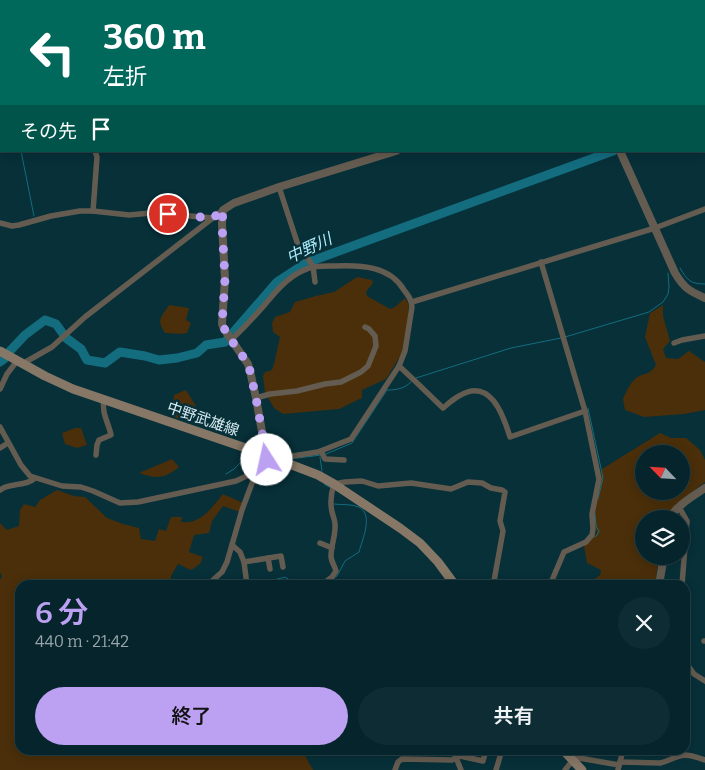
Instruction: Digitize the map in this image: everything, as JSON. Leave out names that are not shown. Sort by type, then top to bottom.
[{"type":"main road","name":"中野武雄線","points":[[0,351],[73,389],[266,460],[283,459],[318,475],[420,543],[451,580]]},
{"type":"main road","points":[[568,755],[582,770]]},
{"type":"street","points":[[93,211],[96,152]]},
{"type":"street","points":[[0,389],[7,374],[19,362],[44,352],[64,337],[85,317],[234,203],[393,152]]},
{"type":"street","points":[[621,152],[675,273],[690,291],[705,298]]},
{"type":"street","points":[[279,187],[298,245],[313,266],[316,282]]},
{"type":"street","points":[[412,302],[655,228],[705,209]]},
{"type":"street","points":[[0,427],[21,466],[30,476],[62,486],[81,487],[115,502],[128,504],[216,486],[236,481],[253,473],[266,460],[256,398],[248,364],[222,324],[225,279],[223,210]]},
{"type":"street","points":[[0,223],[12,226],[19,225],[51,216],[80,211],[129,215],[151,213],[213,218]]},
{"type":"street","points":[[541,262],[585,411],[599,480],[592,514],[592,535],[586,542],[564,555],[552,580]]},
{"type":"street","points":[[229,337],[246,326],[275,292],[290,278],[313,266],[376,268],[391,275],[401,284],[412,302],[405,351],[399,366],[351,439],[323,454],[283,459]]},
{"type":"street","points":[[256,398],[341,382],[361,372],[368,366],[376,346],[375,336],[370,329],[365,327]]},
{"type":"street","points":[[674,344],[682,340],[705,336]]},
{"type":"street","points":[[399,366],[443,408],[459,395],[471,391],[479,390],[491,397],[504,416],[510,437],[585,411]]},
{"type":"street","points":[[96,455],[99,440],[111,435],[103,404],[104,400]]},
{"type":"street","points":[[0,448],[8,443]]},
{"type":"street","points":[[323,454],[326,459],[344,460]]},
{"type":"street","points":[[213,580],[222,572],[227,562],[254,478],[253,473]]},
{"type":"street","points":[[0,490],[8,486],[32,482],[35,478]]},
{"type":"street","points":[[328,580],[336,571],[331,560],[335,535],[331,500],[334,484],[362,482],[378,486],[410,483],[450,489],[468,482],[482,482],[491,488],[505,492],[500,521],[503,531],[494,580]]},
{"type":"street","points":[[676,510],[705,488]]},
{"type":"street","points":[[679,506],[687,521],[682,580]]},
{"type":"street","points":[[320,543],[332,548]]},
{"type":"street","points":[[232,545],[240,552],[244,562],[246,580]]},
{"type":"street","points":[[244,562],[281,556],[283,567]]},
{"type":"street","points":[[268,558],[270,569]]},
{"type":"street","points":[[660,580],[662,565]]},
{"type":"street","points":[[690,668],[694,674],[705,681]]},
{"type":"street","points":[[455,755],[461,770]]},
{"type":"street","points":[[395,770],[398,762],[402,759],[452,760],[460,756],[483,761],[485,755]]},
{"type":"street","points":[[496,770],[500,755]]},
{"type":"street","points":[[565,770],[573,760],[579,758],[619,766],[666,762],[683,755],[705,760]]},
{"type":"shaded area","points":[[357,277],[372,280],[373,283],[366,292],[367,296],[390,309],[405,298],[409,305],[402,353],[386,379],[362,390],[362,398],[339,409],[283,414],[274,408],[265,392],[263,376],[265,372],[272,370],[280,337],[273,332],[272,323],[275,317],[290,312],[295,302],[334,292]]},
{"type":"shaded area","points":[[169,305],[189,308],[186,320],[191,323],[187,333],[165,333],[160,321]]},
{"type":"shaded area","points":[[663,305],[663,316],[670,341],[663,349],[666,358],[678,359],[689,351],[705,362],[705,410],[684,414],[644,417],[625,410],[623,399],[634,380],[649,372],[656,365],[645,337],[650,313]]},
{"type":"shaded area","points":[[186,390],[202,416],[198,423],[172,417],[174,395]]},
{"type":"shaded area","points":[[75,428],[81,428],[87,445],[77,448],[65,444],[62,433]]},
{"type":"shaded area","points":[[660,433],[671,438],[686,438],[700,450],[705,460],[705,482],[690,493],[690,445],[641,445]]},
{"type":"shaded area","points":[[635,449],[635,500],[681,500],[672,510],[635,510],[635,565],[658,565],[656,580],[593,580],[600,575],[601,570],[587,563],[584,546],[597,533],[594,518],[602,469]]},
{"type":"shaded area","points":[[172,459],[179,467],[169,474],[156,477],[139,473]]},
{"type":"shaded area","points":[[57,490],[74,496],[85,497],[107,518],[139,528],[141,539],[155,541],[159,529],[166,531],[171,517],[182,517],[181,522],[194,521],[205,514],[223,494],[243,503],[240,512],[223,506],[212,521],[209,533],[194,535],[189,552],[203,557],[200,564],[191,570],[178,564],[171,576],[171,580],[15,580],[15,755],[305,755],[313,770],[0,770],[0,579],[2,577],[0,572],[0,523],[7,530],[19,526],[20,510],[24,504],[35,507],[40,500]]},
{"type":"waterway","points":[[21,152],[34,216]]},
{"type":"waterway","name":"中野川","points":[[9,352],[25,335],[45,320],[56,324],[66,338],[81,349],[87,360],[105,363],[120,352],[159,360],[197,353],[206,345],[225,342],[277,282],[306,263],[610,152]]},
{"type":"waterway","points":[[680,268],[690,280],[705,284]]},
{"type":"waterway","points":[[565,337],[649,312],[663,302],[668,294],[668,273]]},
{"type":"waterway","points":[[416,378],[511,348],[561,338]]},
{"type":"waterway","name":"中野川","points":[[0,362],[4,359]]},
{"type":"waterway","points":[[326,454],[352,443],[387,390],[400,389],[411,382]]},
{"type":"waterway","points":[[588,408],[603,478],[598,499]]},
{"type":"waterway","points":[[289,459],[322,455]]},
{"type":"waterway","points":[[226,474],[247,456]]},
{"type":"waterway","points":[[320,457],[322,471]]},
{"type":"waterway","points":[[324,484],[331,488]]},
{"type":"waterway","points":[[334,504],[359,507],[366,516],[366,528],[359,552],[345,561],[334,578]]},
{"type":"waterway","points":[[595,513],[596,526],[599,531],[595,537]]},
{"type":"waterway","points":[[274,580],[285,577],[290,580]]},
{"type":"route","points":[[168,214],[213,218],[223,210],[225,279],[222,324],[248,364],[267,460]]}]
